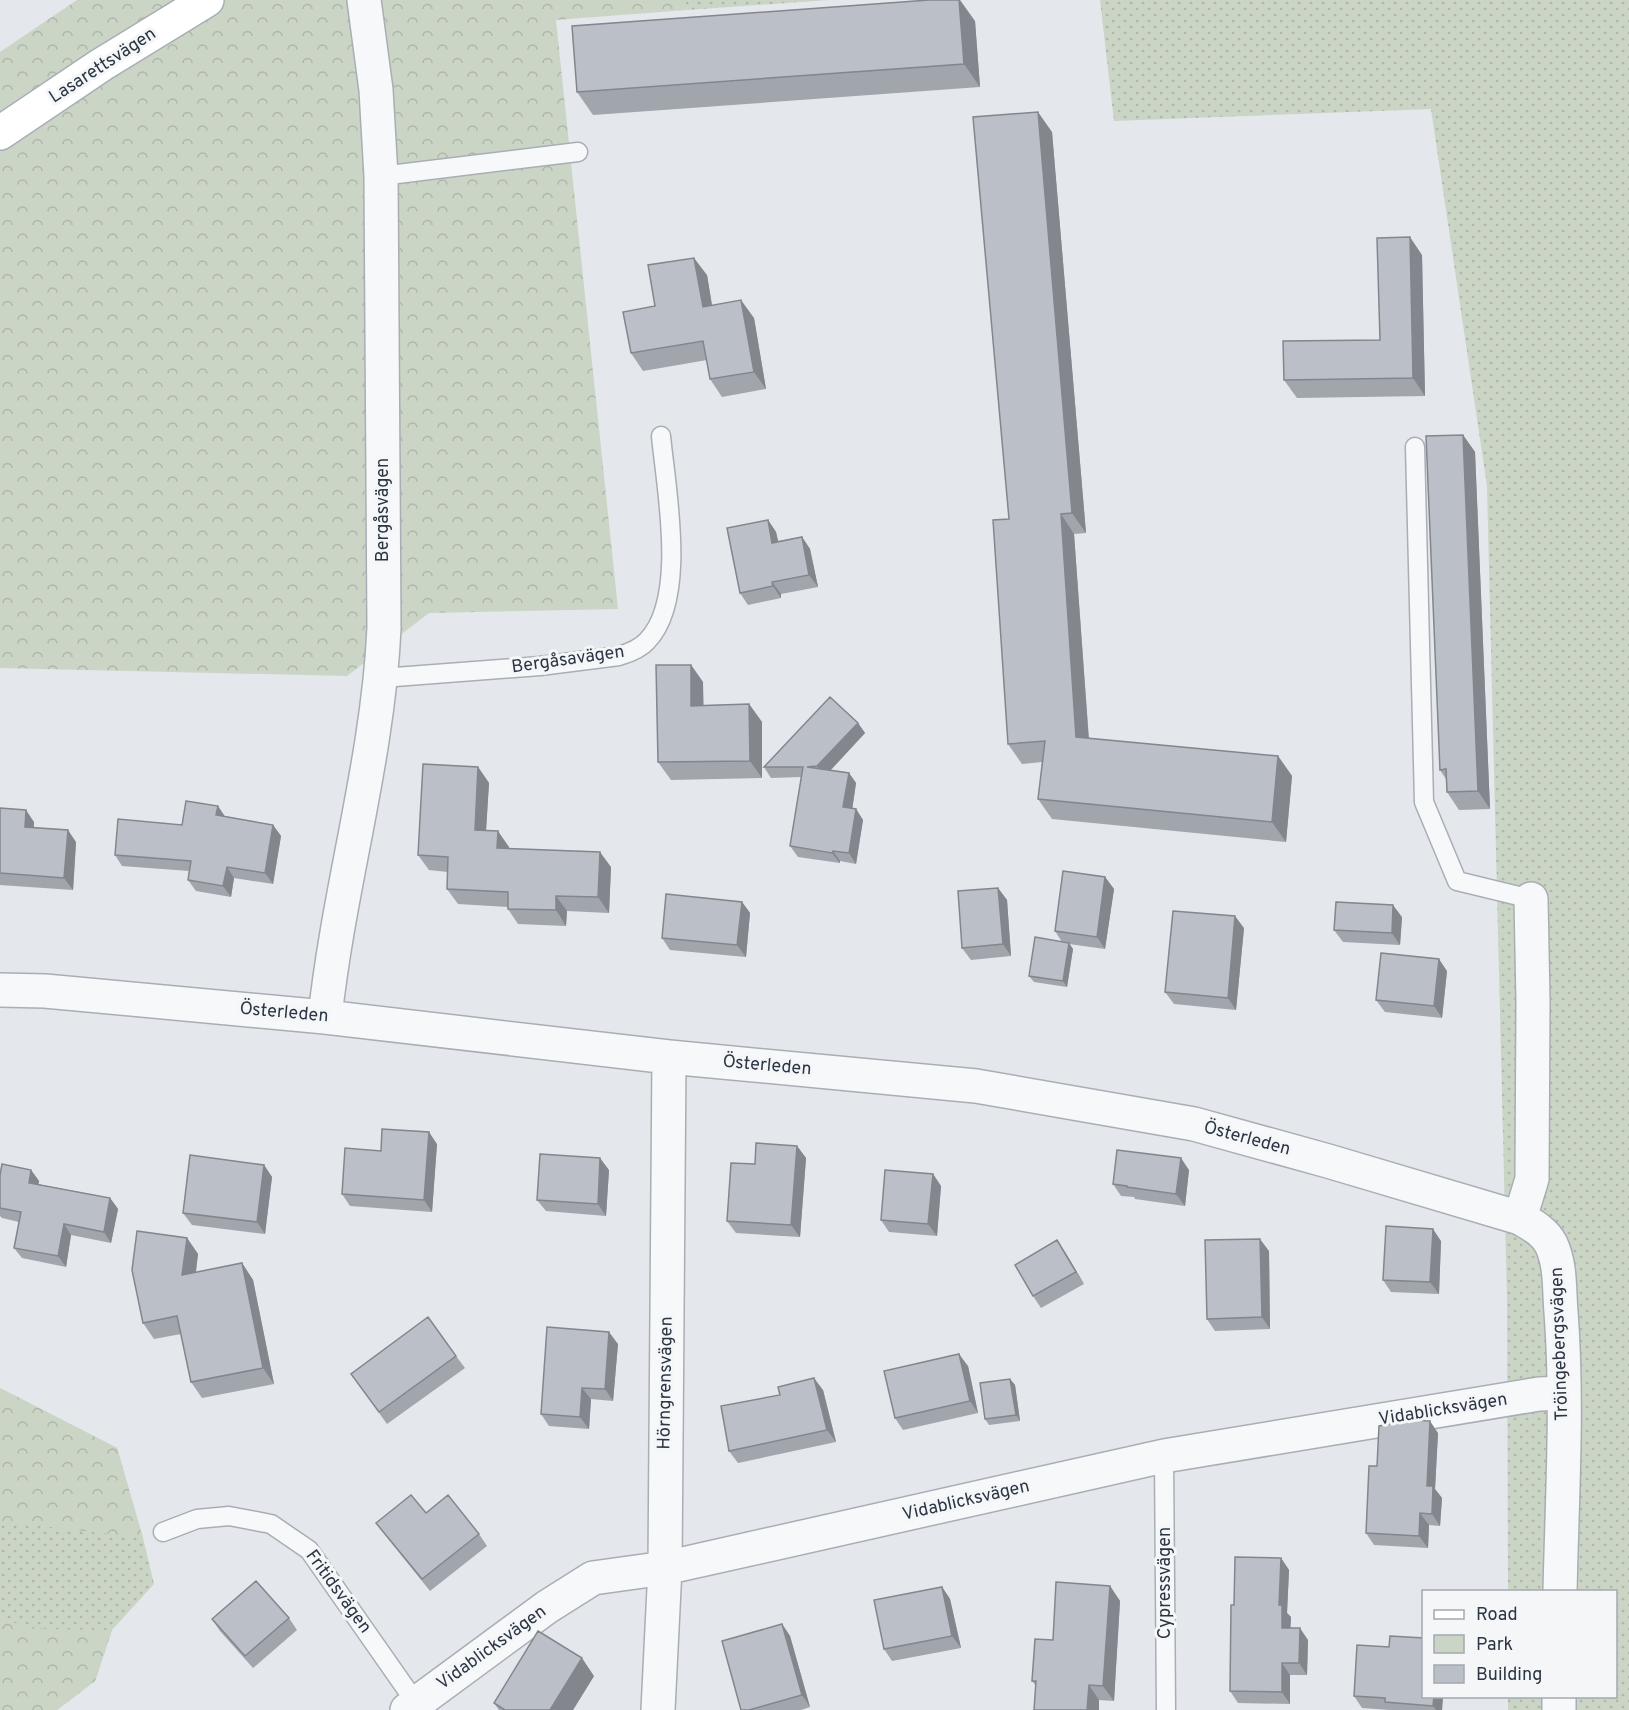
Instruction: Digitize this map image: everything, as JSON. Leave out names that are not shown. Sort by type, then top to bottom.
[{"type":"street","name":"Lasarettsvägen","points":[[0,133],[101,65],[207,0]]},
{"type":"street","name":"Bergåsvägen","points":[[325,1017],[331,958],[369,760],[382,678],[384,616],[381,176],[376,90],[364,0]]},
{"type":"street","points":[[1520,1218],[1532,1179],[1531,899]]},
{"type":"street","name":"Österleden","points":[[0,990],[45,991],[325,1017],[669,1057],[976,1086],[1194,1124],[1520,1218]]},
{"type":"street","name":"Hörngrensvägen","points":[[658,1710],[665,1568],[669,1057]]},
{"type":"street","name":"Tröingebergsvägen","points":[[1520,1218],[1539,1229],[1550,1242],[1557,1260],[1563,1338],[1564,1393],[1560,1590]]},
{"type":"street","name":"Vidablicksvägen","points":[[412,1707],[546,1607],[593,1578],[665,1568],[1164,1456],[1539,1394],[1564,1393]]},
{"type":"lane","points":[[381,176],[578,152]]},
{"type":"lane","name":"Bergåsavägen","points":[[382,678],[540,666],[619,656],[631,652],[648,641],[661,617],[672,567],[661,436]]},
{"type":"lane","points":[[1415,447],[1424,802],[1457,881],[1531,899]]},
{"type":"lane","name":"Cypressvägen","points":[[1164,1456],[1166,1710]]},
{"type":"lane","name":"Fritidsvägen","points":[[163,1532],[197,1519],[229,1516],[271,1524],[309,1550],[412,1707]]},
{"type":"green space","points":[[77,0],[685,0],[687,10],[556,20],[618,609],[429,613],[347,676],[0,668],[0,52]]},
{"type":"green space","points":[[685,0],[829,0],[687,10]]},
{"type":"green space","points":[[1100,0],[1629,0],[1629,1710],[1508,1710],[1508,1698],[1617,1698],[1617,1590],[1508,1590],[1507,1298],[1487,486],[1431,109],[1114,121]]},
{"type":"green space","points":[[0,1388],[117,1448],[154,1584],[112,1630],[95,1681],[57,1710],[0,1710]]},
{"type":"green space","points":[[0,1388],[117,1448],[143,1538],[0,1521]]},
{"type":"green space","points":[[0,1620],[45,1629],[112,1630],[95,1681],[57,1710],[0,1710]]},
{"type":"building","points":[[929,0],[959,0],[964,64],[577,92],[572,26]]},
{"type":"building","points":[[1038,112],[1072,513],[1061,514],[1076,737],[1278,756],[1272,822],[1038,799],[1045,741],[1008,744],[993,520],[1009,519],[973,117]]},
{"type":"building","points":[[1410,237],[1413,378],[1284,380],[1283,341],[1380,340],[1377,238]]},
{"type":"building","points":[[694,258],[703,307],[741,300],[754,372],[710,379],[703,341],[631,353],[623,312],[655,306],[648,265]]},
{"type":"building","points":[[1463,435],[1478,791],[1447,792],[1446,769],[1440,770],[1426,436]]},
{"type":"building","points":[[768,520],[772,543],[802,537],[809,575],[772,582],[773,586],[740,593],[727,528]]},
{"type":"building","points":[[656,665],[691,665],[691,706],[749,704],[750,761],[658,762]]},
{"type":"building","points":[[830,697],[858,723],[817,766],[807,767],[849,773],[843,807],[856,809],[849,853],[833,851],[832,853],[790,846],[803,767],[764,767]]},
{"type":"building","points":[[423,764],[478,767],[475,830],[498,831],[497,848],[600,852],[598,897],[556,896],[556,910],[508,909],[508,892],[447,889],[448,857],[418,855]]},
{"type":"building","points":[[186,801],[218,806],[216,815],[273,825],[265,873],[227,867],[223,886],[188,880],[191,861],[115,855],[118,819],[182,825]]},
{"type":"building","points":[[0,808],[26,810],[25,827],[68,830],[64,878],[0,873]]},
{"type":"building","points":[[1063,871],[1105,877],[1097,937],[1055,931]]},
{"type":"building","points":[[998,888],[1003,944],[962,948],[958,891]]},
{"type":"building","points":[[666,894],[742,902],[737,945],[662,938]]},
{"type":"building","points":[[1336,902],[1393,905],[1392,933],[1334,930]]},
{"type":"building","points":[[1173,911],[1235,916],[1228,998],[1165,992]]},
{"type":"building","points":[[1035,937],[1069,943],[1063,981],[1029,976]]},
{"type":"building","points":[[1381,953],[1439,959],[1434,1006],[1376,1000]]},
{"type":"building","points":[[382,1129],[429,1132],[424,1200],[342,1194],[345,1148],[381,1151]]},
{"type":"building","points":[[756,1143],[797,1146],[791,1225],[727,1221],[731,1163],[755,1164]]},
{"type":"building","points":[[1117,1150],[1181,1158],[1176,1194],[1113,1184]]},
{"type":"building","points":[[540,1154],[600,1158],[598,1204],[537,1200]]},
{"type":"building","points":[[190,1155],[264,1165],[257,1222],[183,1213]]},
{"type":"building","points":[[2,1164],[31,1170],[29,1183],[110,1198],[104,1232],[64,1224],[58,1256],[14,1248],[21,1212],[0,1208]]},
{"type":"building","points":[[885,1170],[933,1174],[928,1224],[881,1220]]},
{"type":"building","points":[[1386,1226],[1433,1229],[1430,1282],[1383,1280]]},
{"type":"building","points":[[137,1231],[187,1238],[182,1275],[242,1263],[263,1368],[191,1382],[177,1316],[143,1323],[132,1270]]},
{"type":"building","points":[[1260,1239],[1262,1317],[1207,1319],[1205,1240]]},
{"type":"building","points":[[1057,1240],[1076,1272],[1033,1296],[1015,1265]]},
{"type":"building","points":[[428,1317],[456,1356],[379,1412],[351,1374]]},
{"type":"building","points":[[547,1327],[609,1332],[605,1389],[582,1388],[580,1417],[541,1414]]},
{"type":"building","points":[[959,1354],[970,1401],[895,1418],[884,1371]]},
{"type":"building","points":[[814,1378],[827,1430],[729,1451],[721,1406],[780,1395],[778,1387]]},
{"type":"building","points":[[1010,1379],[1016,1415],[985,1419],[980,1383]]},
{"type":"building","points":[[1413,1420],[1430,1421],[1427,1486],[1433,1486],[1432,1514],[1420,1513],[1419,1536],[1366,1533],[1369,1466],[1377,1466],[1379,1426]]},
{"type":"building","points":[[411,1495],[426,1513],[448,1495],[479,1534],[422,1579],[376,1523]]},
{"type":"building","points":[[1235,1557],[1281,1558],[1279,1605],[1282,1605],[1282,1628],[1300,1628],[1299,1663],[1282,1663],[1282,1692],[1230,1691],[1231,1605],[1234,1605]]},
{"type":"building","points":[[256,1581],[289,1618],[245,1656],[212,1619]]},
{"type":"building","points":[[1056,1582],[1110,1586],[1103,1686],[1089,1685],[1087,1710],[1034,1710],[1036,1681],[1032,1681],[1035,1639],[1053,1640]]},
{"type":"building","points":[[942,1587],[952,1636],[884,1649],[874,1600]]},
{"type":"building","points":[[782,1624],[802,1695],[749,1710],[741,1710],[722,1641]]},
{"type":"building","points":[[538,1631],[582,1658],[550,1710],[505,1710],[494,1703]]},
{"type":"building","points":[[1390,1636],[1422,1638],[1422,1698],[1434,1698],[1433,1706],[1385,1702],[1385,1698],[1354,1696],[1357,1645],[1389,1647]]}]
